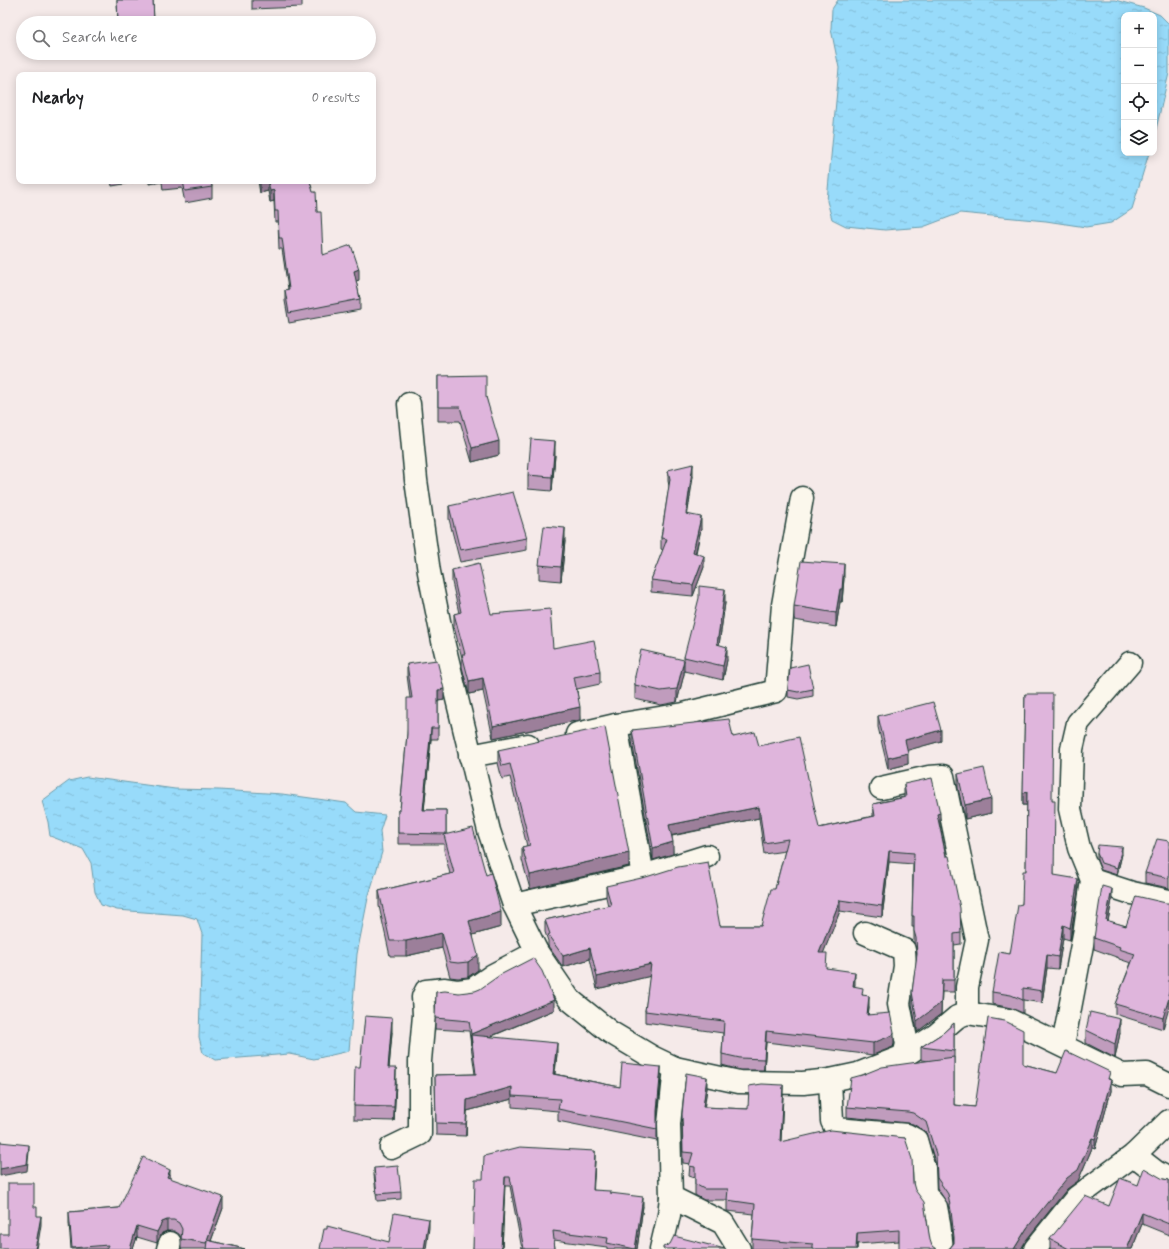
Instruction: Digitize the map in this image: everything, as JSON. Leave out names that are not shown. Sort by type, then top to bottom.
[{"type":"street","points":[[409,404],[416,480],[429,572],[443,641],[470,756],[490,831],[514,905],[537,952],[569,999],[610,1032],[652,1057],[675,1068],[739,1082],[803,1082],[830,1080],[858,1074],[904,1056],[936,1036],[957,1017],[967,1014],[1009,1020],[1122,1075],[1147,1074],[1169,1085]]},
{"type":"street","points":[[470,756],[616,725],[684,714],[776,691],[783,605],[802,498]]},
{"type":"street","points":[[1063,1045],[1085,929],[1092,880],[1079,848],[1070,809],[1072,749],[1078,723],[1130,663]]},
{"type":"street","points":[[616,725],[643,876]]},
{"type":"street","points":[[881,788],[929,777],[943,776],[977,940],[967,987],[967,1014]]},
{"type":"street","points":[[514,905],[643,876],[707,856]]},
{"type":"street","points":[[1092,880],[1132,893],[1169,900]]},
{"type":"street","points":[[865,933],[904,950],[905,966],[899,1004],[907,1044],[904,1056]]},
{"type":"street","points":[[391,1148],[420,1134],[420,1061],[424,1015],[423,998],[426,991],[445,989],[458,991],[473,989],[493,975],[537,952]]},
{"type":"street","points":[[661,1249],[669,1215],[671,1196],[669,1124],[675,1068]]},
{"type":"street","points":[[830,1080],[832,1121],[836,1129],[907,1135],[916,1140],[924,1168],[925,1194],[936,1208],[942,1249]]},
{"type":"street","points":[[1035,1249],[1077,1197],[1134,1155],[1169,1121]]},
{"type":"street","points":[[1134,1155],[1156,1172],[1169,1179]]},
{"type":"street","points":[[671,1196],[723,1223],[739,1249]]},
{"type":"water","points":[[838,0],[1115,0],[1153,12],[1121,12],[1121,156],[1148,156],[1132,209],[1111,223],[1086,227],[1046,221],[960,213],[923,227],[885,230],[846,226],[832,219],[827,201],[839,68],[831,29],[832,9]]},
{"type":"water","points":[[1157,14],[1169,24],[1169,73],[1157,125]]},
{"type":"water","points":[[87,777],[175,789],[282,794],[346,803],[356,812],[385,815],[380,831],[382,852],[368,898],[357,954],[349,1051],[314,1059],[289,1054],[215,1060],[203,1053],[199,1037],[202,934],[197,919],[183,915],[117,910],[101,905],[95,892],[91,863],[83,849],[50,836],[42,801],[69,781]]},
{"type":"building","points":[[117,0],[153,0],[154,16],[118,16]]},
{"type":"building","points":[[184,184],[212,184],[212,187],[185,191]]},
{"type":"building","points":[[269,184],[311,184],[313,192],[316,192],[317,212],[321,212],[323,255],[351,245],[359,269],[354,271],[360,299],[289,313],[285,290],[289,289],[282,238],[279,238],[278,211],[275,211],[274,190],[270,191]]},
{"type":"building","points":[[486,375],[486,397],[499,441],[472,448],[460,407],[438,407],[438,376]]},
{"type":"building","points":[[531,439],[555,441],[552,477],[528,475]]},
{"type":"building","points":[[693,464],[686,514],[701,517],[693,552],[704,556],[693,585],[651,580],[667,539],[661,538],[670,479],[668,470]]},
{"type":"building","points":[[513,492],[527,538],[460,550],[449,506]]},
{"type":"building","points":[[544,526],[565,528],[561,567],[539,565]]},
{"type":"building","points":[[801,561],[844,564],[842,589],[840,589],[836,613],[794,606]]},
{"type":"building","points":[[479,563],[491,614],[550,609],[553,648],[594,640],[600,672],[574,677],[580,707],[493,726],[483,678],[469,681],[462,654],[465,654],[454,614],[461,612],[452,570]]},
{"type":"building","points":[[699,586],[725,589],[717,644],[727,647],[723,666],[684,657],[699,598]]},
{"type":"building","points":[[641,650],[684,660],[677,689],[661,691],[635,685],[635,676]]},
{"type":"building","points":[[437,660],[444,689],[438,690],[438,728],[431,728],[423,810],[446,810],[446,834],[398,833],[398,810],[400,810],[407,734],[407,698],[412,698],[407,664]]},
{"type":"building","points":[[808,664],[813,689],[798,692],[788,690],[790,668]]},
{"type":"building","points":[[1025,694],[1053,694],[1052,800],[1055,800],[1054,875],[1078,879],[1070,928],[1063,925],[1058,957],[1047,955],[1042,991],[1023,988],[1023,1000],[1011,995],[992,992],[999,952],[1010,954],[1018,905],[1022,904],[1023,871],[1026,871],[1027,792],[1023,793]]},
{"type":"building","points":[[933,702],[941,730],[905,740],[908,753],[888,758],[878,716]]},
{"type":"building","points":[[729,719],[733,737],[755,732],[759,746],[799,737],[819,828],[875,816],[873,804],[906,797],[904,784],[932,778],[940,813],[937,814],[946,856],[949,856],[960,908],[961,933],[954,934],[954,980],[942,980],[941,1003],[917,1021],[912,992],[917,954],[914,916],[912,916],[914,853],[889,851],[882,906],[840,900],[819,953],[827,953],[826,968],[855,972],[853,986],[863,988],[862,995],[869,996],[867,1015],[890,1013],[894,1032],[893,1035],[873,1043],[766,1031],[764,1059],[740,1058],[722,1054],[724,1021],[645,1011],[651,964],[597,977],[590,948],[563,956],[548,935],[550,934],[545,920],[611,905],[606,886],[646,877],[678,867],[708,862],[720,926],[761,926],[771,889],[775,889],[788,839],[764,843],[759,807],[669,825],[673,842],[653,848],[632,730]]},
{"type":"building","points":[[605,727],[629,853],[530,875],[522,847],[530,845],[510,764],[502,766],[498,750]]},
{"type":"building","points":[[984,768],[991,799],[965,805],[958,774]]},
{"type":"building","points":[[473,828],[486,875],[491,873],[501,912],[469,921],[478,955],[468,962],[450,962],[442,933],[406,941],[390,941],[379,891],[454,873],[444,835]]},
{"type":"building","points":[[1157,839],[1169,841],[1169,878],[1145,873]]},
{"type":"building","points":[[1098,845],[1122,847],[1117,868],[1101,863],[1097,853]]},
{"type":"building","points":[[1102,886],[1112,889],[1106,920],[1126,926],[1136,896],[1169,903],[1169,998],[1163,1018],[1115,1004],[1135,954],[1094,938]]},
{"type":"building","points":[[533,958],[542,971],[554,1000],[471,1034],[469,1021],[435,1018],[436,992],[445,991],[459,993],[475,991],[500,975]]},
{"type":"building","points":[[1090,1012],[1120,1019],[1115,1044],[1086,1030]]},
{"type":"building","points":[[365,1016],[392,1018],[388,1068],[396,1068],[394,1107],[354,1106],[355,1067],[360,1067]]},
{"type":"building","points":[[988,1018],[1005,1021],[1023,1030],[1023,1064],[1057,1073],[1066,1051],[1110,1072],[1108,1079],[1111,1080],[1095,1139],[1092,1138],[1078,1170],[1067,1178],[1027,1228],[1014,1249],[948,1249],[954,1243],[951,1211],[948,1194],[937,1178],[936,1154],[926,1122],[913,1113],[908,1112],[847,1107],[851,1078],[882,1067],[954,1057],[954,1105],[975,1107]]},
{"type":"building","points":[[954,1023],[954,1051],[921,1047],[943,1033]]},
{"type":"building","points":[[471,1035],[557,1043],[553,1074],[620,1087],[622,1063],[661,1067],[657,1129],[558,1109],[560,1099],[512,1096],[512,1087],[467,1100],[466,1124],[436,1123],[435,1075],[476,1074]]},
{"type":"building","points":[[686,1073],[707,1077],[703,1107],[748,1109],[749,1086],[762,1084],[783,1085],[780,1142],[831,1130],[905,1138],[912,1159],[913,1183],[915,1190],[924,1202],[930,1240],[932,1246],[936,1249],[899,1249],[899,1230],[857,1233],[856,1249],[813,1249],[813,1244],[752,1239],[755,1204],[727,1200],[728,1189],[704,1189],[695,1184],[695,1167],[689,1166],[693,1153],[683,1152],[682,1114]]},
{"type":"building","points":[[0,1142],[29,1145],[27,1164],[0,1169]]},
{"type":"building","points":[[520,1147],[595,1151],[593,1190],[610,1191],[610,1193],[643,1197],[635,1249],[607,1243],[608,1238],[553,1231],[555,1249],[524,1249],[510,1177],[505,1177],[501,1249],[473,1249],[475,1179],[483,1179],[484,1156]]},
{"type":"building","points":[[143,1157],[170,1170],[167,1177],[223,1197],[207,1240],[245,1249],[206,1249],[207,1241],[206,1243],[181,1239],[182,1229],[179,1223],[174,1220],[162,1222],[157,1232],[137,1226],[130,1249],[106,1249],[108,1245],[72,1248],[69,1212],[119,1208]]},
{"type":"building","points":[[398,1166],[401,1192],[377,1194],[374,1168]]},
{"type":"building","points":[[1144,1168],[1163,1179],[1169,1180],[1169,1224],[1142,1213],[1127,1249],[1069,1249],[1050,1239],[1085,1196],[1109,1206],[1120,1178],[1138,1185]]},
{"type":"building","points":[[8,1183],[34,1183],[34,1207],[37,1207],[37,1216],[41,1216],[35,1249],[0,1249],[0,1234],[8,1234]]},
{"type":"building","points":[[394,1213],[429,1219],[424,1249],[320,1249],[324,1229],[327,1229],[327,1226],[389,1242]]},
{"type":"building","points":[[674,1236],[725,1249],[663,1249],[663,1247],[670,1244]]}]
